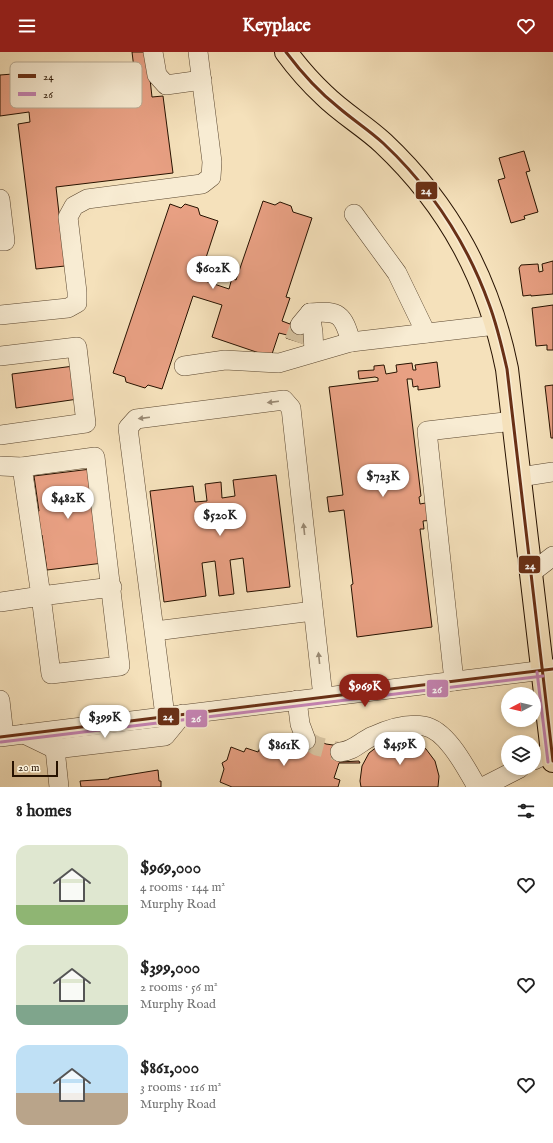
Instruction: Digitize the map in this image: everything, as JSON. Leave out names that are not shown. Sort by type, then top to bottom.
[{"type":"main road","points":[[286,52],[296,66],[324,96],[383,143],[410,170],[448,218],[472,262],[492,310],[507,369],[531,573],[548,670],[546,758]]},
{"type":"street","points":[[154,52],[157,75],[166,85],[202,80]]},
{"type":"street","points":[[0,315],[68,308],[77,303],[68,217],[74,206],[87,199],[202,184],[211,177],[212,162],[198,52]]},
{"type":"street","points":[[0,199],[5,241],[0,241]]},
{"type":"street","points":[[354,214],[397,272],[426,333]]},
{"type":"street","points":[[184,366],[225,360],[279,363],[300,334],[328,311],[340,316],[347,328],[351,342]]},
{"type":"street","points":[[314,352],[351,342],[496,325]]},
{"type":"street","points":[[300,334],[313,332],[314,352]]},
{"type":"street","points":[[300,334],[314,352]]},
{"type":"street","points":[[0,356],[77,347],[86,423],[0,434]]},
{"type":"street","points":[[24,734],[55,749],[166,736],[174,715],[155,631],[128,428],[136,419],[284,400],[291,408],[323,697]]},
{"type":"street","points":[[454,681],[427,431],[513,421]]},
{"type":"street","points":[[0,466],[22,466],[95,457],[112,587],[120,666],[51,674],[22,466]]},
{"type":"street","points":[[520,477],[553,472]]},
{"type":"street","points":[[531,573],[553,556]]},
{"type":"street","points":[[0,602],[112,587]]},
{"type":"street","points":[[155,631],[314,611]]},
{"type":"street","points":[[0,700],[2,736],[548,670]]},
{"type":"street","points":[[297,700],[300,724],[306,740]]},
{"type":"street","points":[[340,752],[351,750],[371,736],[388,730],[410,725],[424,726],[438,732],[450,744],[477,787]]},
{"type":"street","points":[[55,749],[59,787]]},
{"type":"street","points":[[483,787],[506,775]]},
{"type":"building","points":[[132,52],[147,52],[152,97],[163,96],[173,173],[56,187],[65,266],[36,269],[18,124],[30,122],[29,112],[0,116],[0,75],[10,74],[10,108],[142,108],[142,62],[133,62]]},
{"type":"building","points":[[524,151],[530,171],[526,172],[538,212],[524,216],[525,219],[511,223],[498,180],[505,178],[499,158]]},
{"type":"building","points":[[263,201],[275,205],[280,202],[291,206],[293,212],[312,218],[286,297],[290,298],[282,321],[290,324],[291,322],[308,328],[302,343],[286,338],[287,335],[279,333],[271,357],[212,337],[222,305],[193,296],[162,389],[148,385],[145,388],[126,382],[125,377],[113,373],[170,204],[181,208],[185,204],[198,208],[200,215],[218,221],[199,279],[229,289],[232,278],[236,280]]},
{"type":"building","points":[[553,261],[553,294],[523,296],[519,268],[521,265],[538,264],[539,272],[543,271],[542,264]]},
{"type":"building","points":[[553,305],[553,350],[547,350],[547,345],[536,346],[532,308]]},
{"type":"building","points":[[437,362],[440,387],[418,390],[418,386],[413,387],[412,379],[407,379],[421,496],[419,497],[420,504],[431,502],[433,520],[423,521],[424,529],[420,529],[432,627],[357,637],[351,585],[353,584],[344,510],[329,512],[327,497],[343,495],[329,387],[378,381],[378,378],[375,377],[359,379],[358,371],[374,370],[374,366],[384,365],[386,374],[397,372],[396,365],[412,363],[413,370],[416,370],[415,365]]},
{"type":"building","points":[[74,366],[78,399],[16,408],[12,374]]},
{"type":"building","points":[[553,385],[553,438],[551,438],[545,386]]},
{"type":"building","points":[[91,469],[103,563],[47,570],[42,535],[35,536],[32,512],[39,511],[34,476]]},
{"type":"building","points":[[276,475],[290,587],[247,592],[243,558],[230,560],[234,594],[219,596],[215,561],[202,563],[206,596],[164,602],[150,491],[193,486],[195,502],[207,501],[205,484],[221,482],[222,498],[235,496],[233,480]]},
{"type":"building","points":[[307,735],[326,744],[340,746],[339,762],[359,761],[360,763],[339,763],[334,778],[340,780],[338,787],[232,787],[220,782],[224,769],[222,763],[227,760],[231,747],[244,752],[246,748],[258,752],[260,748],[272,753],[274,749],[286,753],[291,742],[298,747]]},
{"type":"building","points":[[398,739],[413,741],[426,749],[435,761],[439,776],[438,787],[361,787],[360,781],[362,766],[369,753],[382,743]]},
{"type":"building","points":[[158,770],[161,787],[81,787],[80,781],[109,779]]},
{"type":"tunnel","points":[[294,341],[300,325]]},
{"type":"tunnel","points":[[306,740],[317,746],[340,752]]},
{"type":"transit line","name":"24","points":[[286,52],[317,88],[383,143],[417,179],[446,218],[458,238],[470,259],[489,304],[497,328],[507,369],[553,761]]},
{"type":"transit line","name":"24","points":[[0,737],[553,669]]},
{"type":"transit line","name":"26","points":[[537,672],[548,762]]},
{"type":"transit line","name":"26","points":[[1,742],[543,676]]}]
